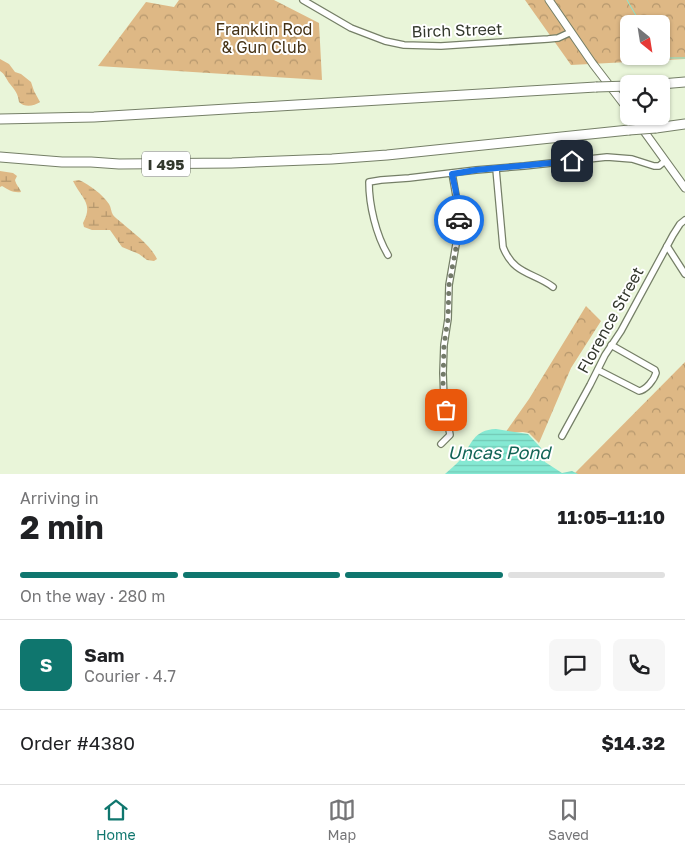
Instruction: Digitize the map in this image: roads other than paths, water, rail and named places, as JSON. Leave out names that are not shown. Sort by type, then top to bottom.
[{"type":"highway","points":[[670,83],[685,82]]},
{"type":"highway","points":[[0,119],[103,116],[620,86]]},
{"type":"highway","name":"I 495","points":[[0,157],[119,164],[232,163],[332,159],[685,124]]},
{"type":"main road","points":[[549,0],[620,99]]},
{"type":"main road","points":[[639,125],[685,188]]},
{"type":"street","name":"Birch Street","points":[[303,0],[351,28],[385,41],[413,46],[548,40],[562,37],[571,32]]},
{"type":"street","points":[[388,255],[379,239],[370,199],[369,182],[607,157],[632,159],[654,166],[659,166],[665,161]]},
{"type":"street","points":[[496,169],[503,247],[506,255],[511,263],[519,269],[553,287]]},
{"type":"street","points":[[441,444],[450,434],[444,400],[443,373],[449,285],[458,227],[458,206],[452,174]]},
{"type":"street","name":"Florence Street","points":[[562,436],[605,355],[622,331],[676,230],[685,220]]},
{"type":"street","points":[[667,246],[685,274]]},
{"type":"street","points":[[598,370],[639,391],[644,389],[655,377],[656,373],[654,370],[611,345]]},
{"type":"water","name":"Uncas Pond","points":[[496,429],[528,434],[541,448],[545,462],[562,473],[572,471],[578,474],[445,474],[460,460],[478,435],[488,430]]},
{"type":"waterway","points":[[627,0],[636,15]]},
{"type":"waterway","points":[[670,58],[685,58]]},
{"type":"park label","name":"Franklin Rod & Gun Club","points":[[264,38]]}]
